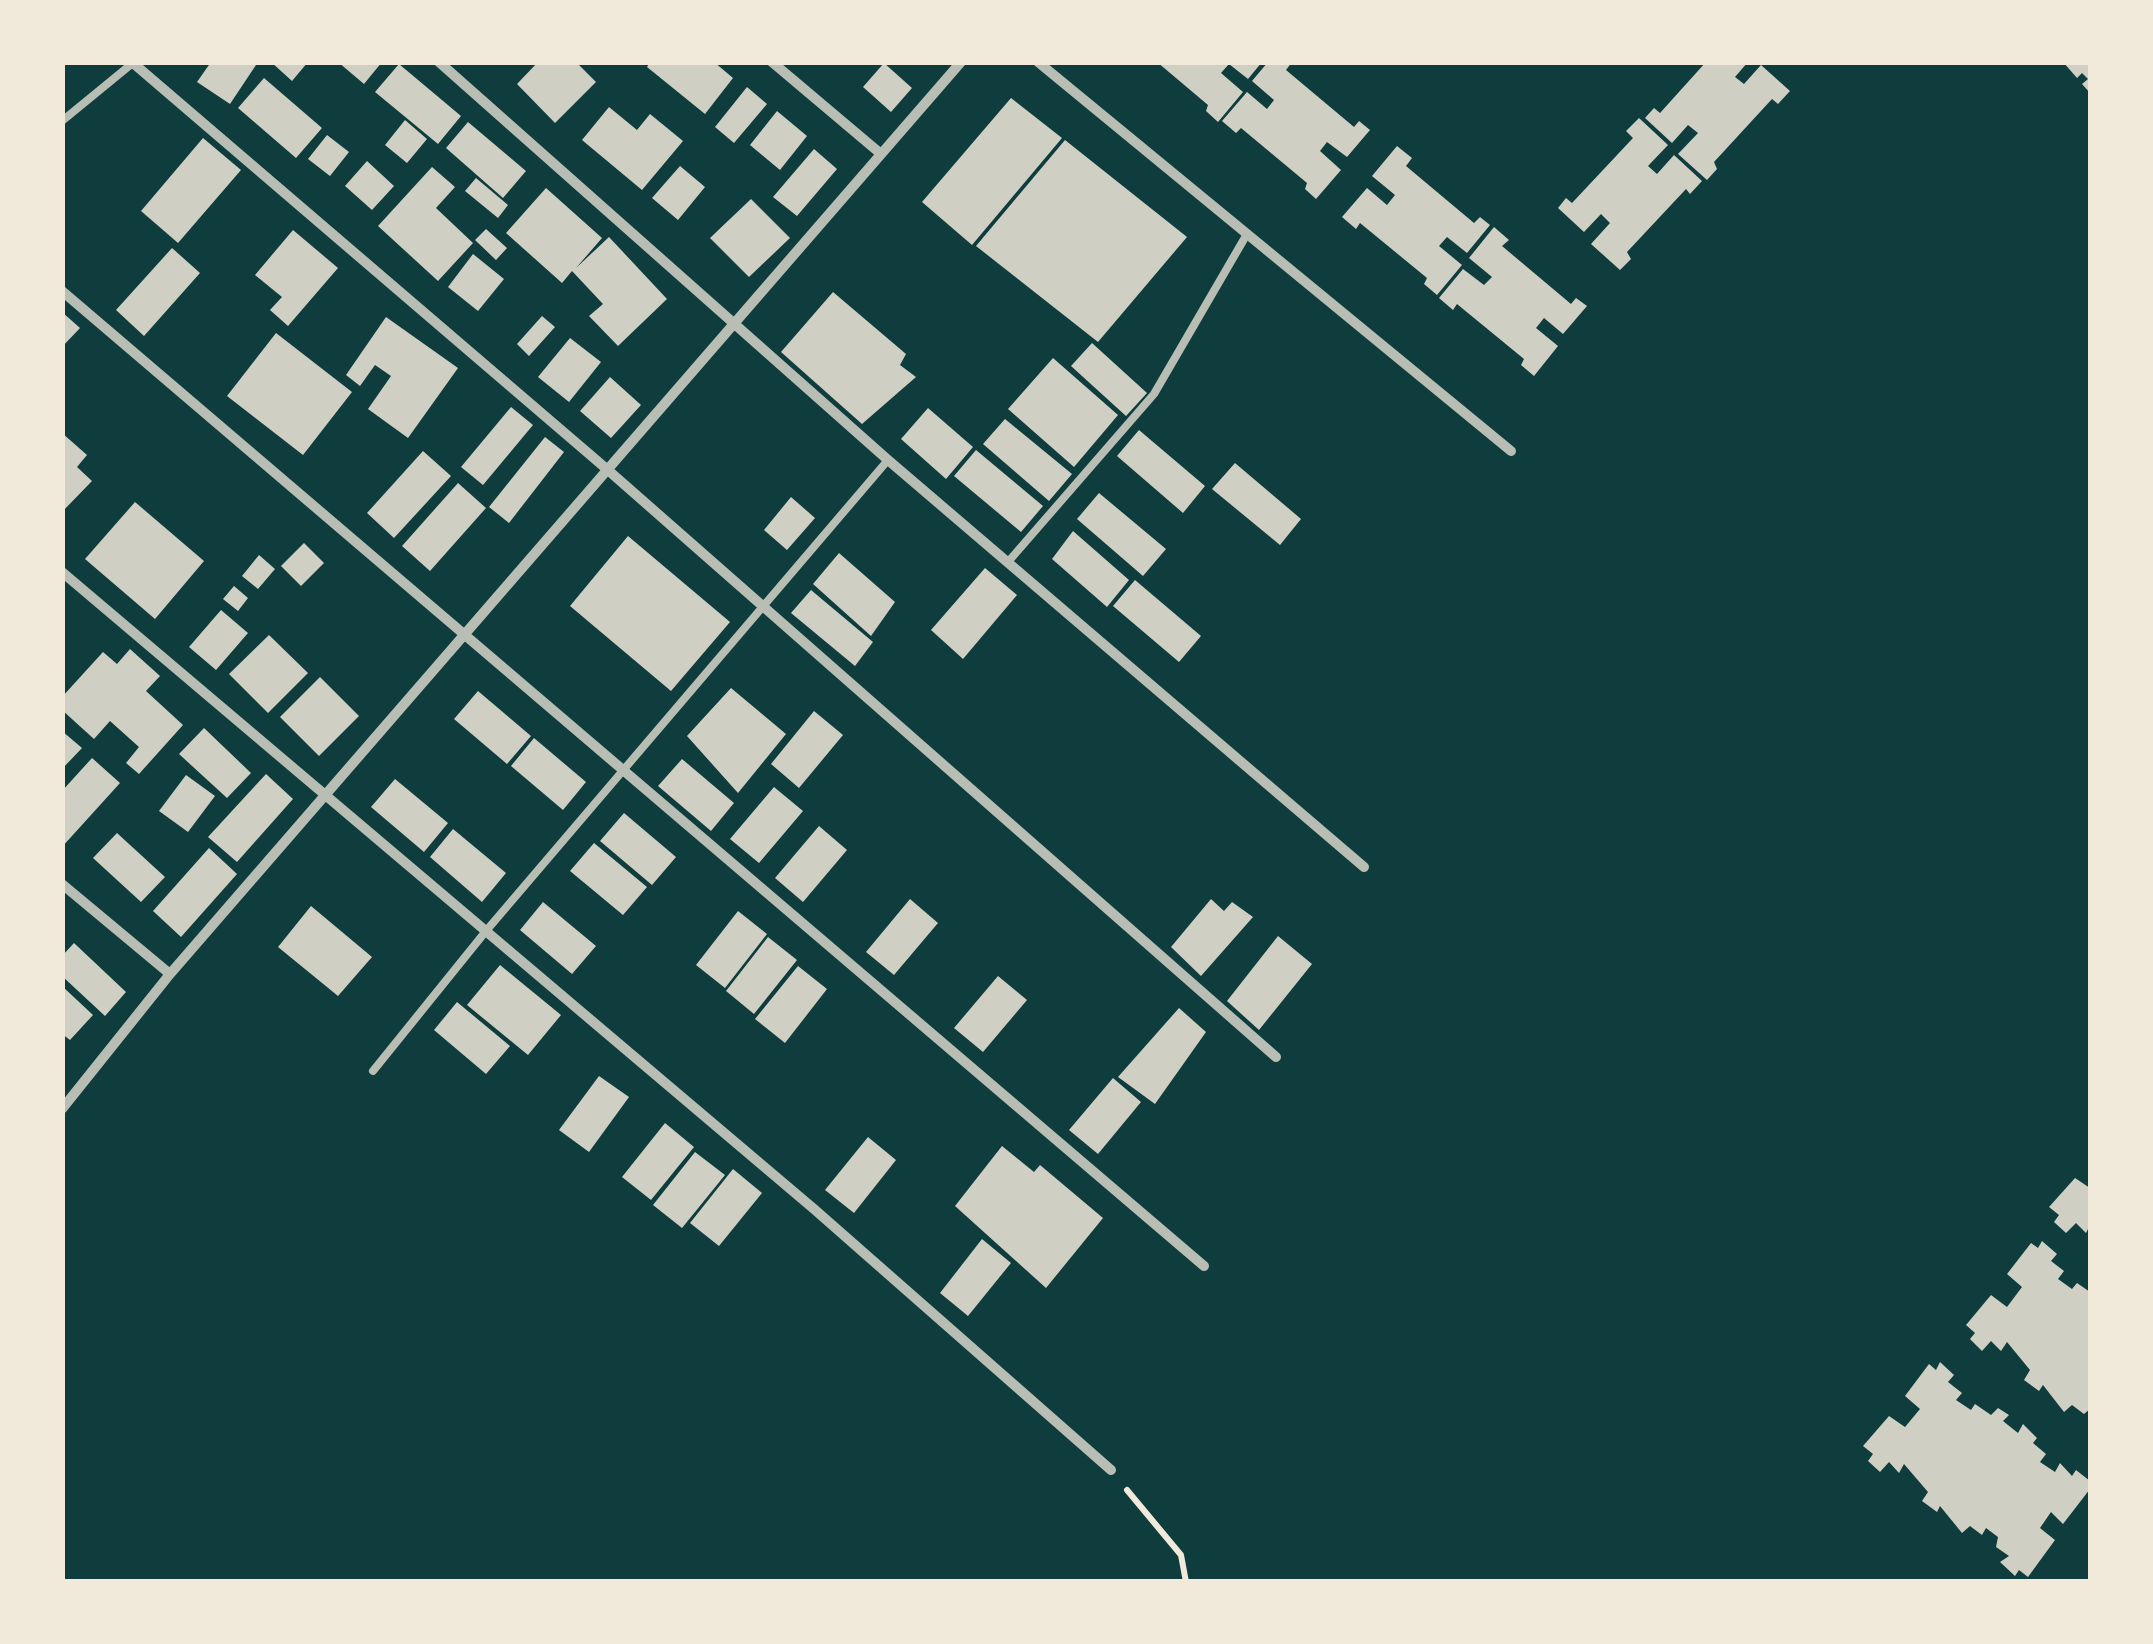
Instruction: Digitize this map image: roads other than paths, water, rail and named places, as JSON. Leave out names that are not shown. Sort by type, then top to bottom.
[{"type":"street","points":[[439,62],[888,460],[1364,867]]},
{"type":"street","points":[[772,62],[882,154]]},
{"type":"street","points":[[62,1109],[170,974],[961,62]]},
{"type":"street","points":[[1038,62],[1510,451]]},
{"type":"street","points":[[133,63],[609,471],[1276,1056]]},
{"type":"street","points":[[62,291],[1204,1266]]},
{"type":"street","points":[[62,572],[814,1209],[1110,1470]]},
{"type":"street","points":[[62,884],[170,974]]},
{"type":"lane","points":[[62,121],[133,63]]},
{"type":"lane","points":[[1008,562],[1154,394],[1246,234]]},
{"type":"lane","points":[[373,1071],[486,930],[888,460]]}]
